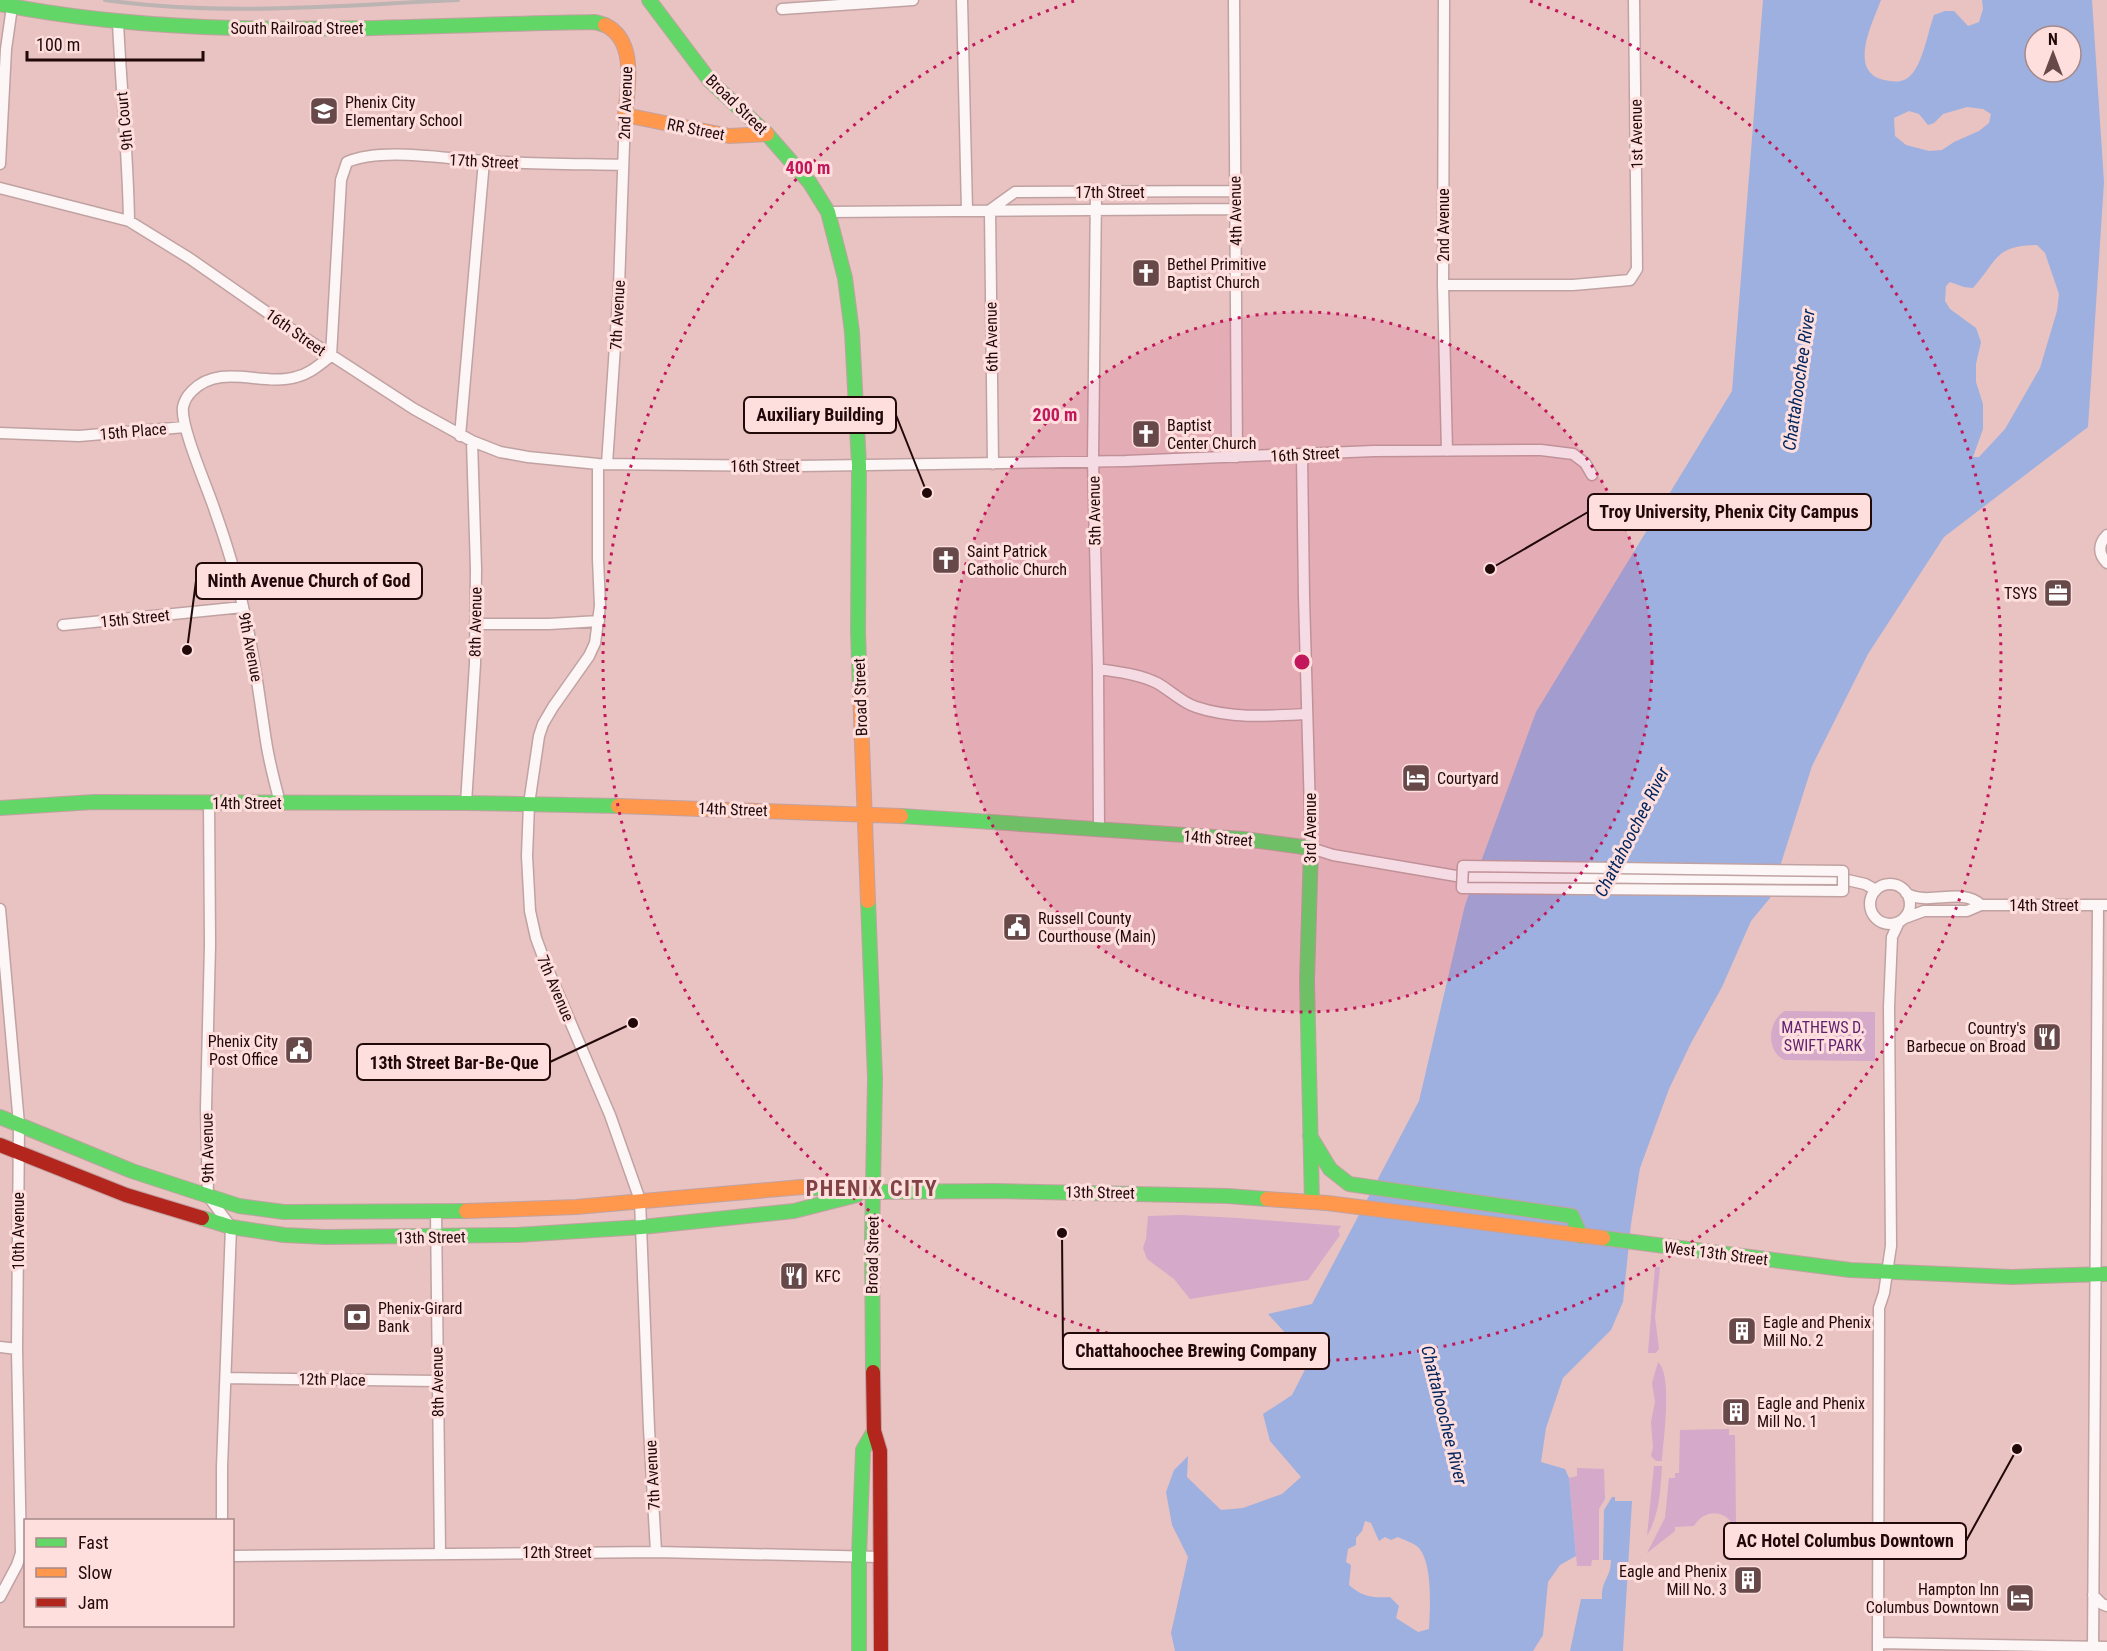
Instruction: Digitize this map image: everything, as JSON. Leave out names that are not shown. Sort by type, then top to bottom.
[{"type":"main road","name":"Broad Street","points":[[649,0],[710,81],[768,134],[810,183],[828,212],[845,278],[849,305],[859,465],[858,598],[875,1078],[872,1325],[874,1431],[880,1451],[881,1651]]},
{"type":"main road","name":"South Railroad Street","points":[[6,5],[118,22],[266,29],[595,22]]},
{"type":"main road","name":"2nd Avenue","points":[[595,22],[610,27],[622,39],[628,68],[625,115]]},
{"type":"main road","name":"RR Street","points":[[625,115],[729,136],[768,134]]},
{"type":"main road","name":"14th Street","points":[[0,808],[94,802],[466,803],[864,814],[1244,839],[1311,848]]},
{"type":"main road","name":"3rd Avenue","points":[[1311,848],[1307,1058],[1312,1202]]},
{"type":"main road","name":"13th Street","points":[[0,1117],[132,1171],[239,1206],[284,1212],[435,1212],[576,1207],[804,1186],[873,1192],[1118,1192],[1327,1203]]},
{"type":"main road","points":[[1310,1136],[1330,1168],[1349,1184],[1572,1216],[1581,1236]]},
{"type":"main road","name":"13th Street","points":[[0,1145],[126,1195],[231,1227],[315,1237],[517,1235],[642,1227],[794,1211],[873,1192]]},
{"type":"main road","name":"West 13th Street","points":[[1327,1203],[1850,1270],[2012,1277],[2101,1274]]},
{"type":"main road","name":"Broad Street","points":[[859,1651],[859,1556],[863,1450],[874,1431]]},
{"type":"street","points":[[782,9],[913,0]]},
{"type":"street","points":[[962,0],[967,210]]},
{"type":"street","name":"4th Avenue","points":[[1234,0],[1237,457]]},
{"type":"street","name":"2nd Avenue","points":[[1444,0],[1443,285],[1447,451]]},
{"type":"street","name":"1st Avenue","points":[[1443,285],[1573,285],[1630,280],[1637,269],[1634,0]]},
{"type":"street","points":[[0,164],[6,5]]},
{"type":"street","name":"9th Court","points":[[118,22],[120,82],[128,159],[129,221]]},
{"type":"street","name":"2nd Avenue","points":[[623,165],[625,115]]},
{"type":"street","name":"17th Street","points":[[331,356],[341,180],[347,162],[360,157],[396,155],[484,161],[623,165]]},
{"type":"street","points":[[460,436],[484,161]]},
{"type":"street","name":"7th Avenue","points":[[623,165],[619,287],[603,464],[598,621],[595,643],[589,656],[543,724],[538,736],[529,804],[527,856],[530,911],[536,938],[610,1115],[640,1200],[656,1552]]},
{"type":"street","name":"16th Street","points":[[0,188],[129,221],[189,258],[331,356],[414,409],[460,436],[500,452],[603,464],[799,466],[993,464],[1374,451],[1541,450],[1574,454],[1585,463],[1592,475]]},
{"type":"street","name":"17th Street","points":[[990,210],[1016,192],[1235,191]]},
{"type":"street","name":"5th Avenue","points":[[1096,192],[1093,460],[1099,830]]},
{"type":"street","name":"17th Street","points":[[828,212],[1236,209]]},
{"type":"street","name":"6th Avenue","points":[[990,210],[993,464]]},
{"type":"street","name":"15th Place","points":[[0,432],[79,436],[185,427],[183,407],[189,393],[201,383],[215,378],[233,376],[282,380],[297,377],[310,372],[331,356]]},
{"type":"street","name":"9th Avenue","points":[[185,427],[222,531],[243,607],[255,667],[266,744],[280,803]]},
{"type":"street","name":"8th Avenue","points":[[466,803],[476,624],[472,441]]},
{"type":"street","name":"3rd Avenue","points":[[1302,455],[1311,848]]},
{"type":"street","points":[[2107,536],[2101,542],[2100,549],[2101,556],[2107,563]]},
{"type":"street","name":"15th Street","points":[[63,624],[243,607]]},
{"type":"street","points":[[476,624],[598,621]]},
{"type":"street","points":[[1098,669],[1137,675],[1156,682],[1194,707],[1221,713],[1245,716],[1307,714]]},
{"type":"street","name":"9th Avenue","points":[[209,802],[210,945],[206,1108],[208,1196],[231,1227]]},
{"type":"street","name":"14th Street","points":[[1311,848],[1334,855],[1462,877],[1843,879]]},
{"type":"street","points":[[1462,866],[1843,871],[1843,879],[1843,891],[1462,888],[1462,866]]},
{"type":"street","points":[[1843,879],[1865,884],[1876,890],[1870,901],[1871,911],[1892,937]]},
{"type":"street","name":"14th Street","points":[[1876,890],[1881,886],[1895,885],[1917,897],[1966,897],[1981,905]]},
{"type":"street","points":[[1906,893],[1910,905],[1892,937],[1889,1007],[1891,1246],[1884,1293],[1879,1308],[1878,1647],[2093,1649],[2107,1647]]},
{"type":"street","name":"14th Street","points":[[1881,922],[1893,924],[1924,911],[1967,911],[1981,905],[2103,905]]},
{"type":"street","points":[[2093,1649],[2101,1274],[2103,905]]},
{"type":"street","name":"10th Avenue","points":[[0,909],[19,1124],[17,1349],[23,1553]]},
{"type":"street","name":"8th Avenue","points":[[435,1212],[440,1553]]},
{"type":"street","points":[[222,1519],[231,1227]]},
{"type":"street","points":[[0,1347],[17,1349]]},
{"type":"street","name":"12th Place","points":[[226,1377],[437,1381]]},
{"type":"street","name":"12th Street","points":[[234,1556],[656,1552],[881,1557]]},
{"type":"street","points":[[0,1597],[23,1553]]},
{"type":"street","points":[[2093,1595],[2107,1606]]},
{"type":"green space","name":"MATHEWS D. SWIFT PARK","points":[[1785,1011],[1875,1012],[1875,1061],[1785,1060],[1774,1050],[1771,1036],[1775,1021]]},
{"type":"green space","points":[[1181,1215],[1341,1226],[1338,1231],[1340,1235],[1308,1280],[1190,1299],[1174,1279],[1147,1259],[1143,1248],[1148,1216]]},
{"type":"green space","points":[[1655,1267],[1660,1267],[1655,1317],[1659,1349],[1656,1353],[1648,1353]]},
{"type":"green space","points":[[1658,1362],[1663,1369],[1666,1394],[1662,1461],[1656,1461],[1651,1456],[1653,1447],[1651,1422],[1655,1402],[1652,1383]]},
{"type":"green space","points":[[1729,1429],[1729,1435],[1735,1435],[1736,1522],[1731,1522],[1717,1513],[1711,1513],[1697,1521],[1694,1526],[1675,1527],[1675,1531],[1647,1553],[1665,1518],[1669,1478],[1675,1478],[1675,1473],[1679,1473],[1680,1430]]},
{"type":"green space","points":[[1654,1466],[1662,1466],[1660,1494],[1655,1519],[1647,1536]]},
{"type":"green space","points":[[1577,1468],[1604,1469],[1605,1499],[1599,1509],[1599,1560],[1592,1560],[1591,1566],[1577,1566],[1569,1478],[1577,1476]]},
{"type":"water","name":"Chattahoochee River","points":[[1763,0],[1881,0],[1866,45],[1867,67],[1873,75],[1884,80],[1901,81],[1915,71],[1922,56],[1934,15],[1954,11],[1968,26],[1979,22],[1983,9],[1982,0],[2092,0],[2104,182],[2088,427],[1944,537],[1868,654],[1812,766],[1770,898],[1751,921],[1722,987],[1691,1043],[1669,1089],[1640,1168],[1631,1224],[1623,1302],[1611,1330],[1563,1378],[1546,1428],[1541,1462],[1565,1469],[1569,1478],[1576,1556],[1560,1565],[1548,1582],[1543,1635],[1533,1651],[1175,1651],[1171,1633],[1188,1557],[1172,1525],[1166,1492],[1174,1470],[1188,1456],[1187,1477],[1221,1510],[1243,1508],[1282,1494],[1301,1477],[1270,1441],[1263,1414],[1292,1395],[1310,1360],[1268,1314],[1312,1304],[1419,1101],[1465,905],[1536,712],[1732,391]],"holes":[[[1967,107],[1983,109],[1991,114],[1989,123],[1979,131],[1942,150],[1929,151],[1906,145],[1895,136],[1894,118],[1909,111],[1919,114],[1928,125],[1934,123],[1943,114]],[[2037,245],[2045,253],[2059,294],[2057,311],[2040,368],[2005,429],[1979,457],[1973,457],[1983,429],[1983,404],[1976,382],[1976,364],[1981,342],[1976,328],[1950,309],[1945,301],[1946,286],[1950,282],[1973,288],[1998,256],[2012,248]],[[1365,1521],[1371,1523],[1379,1541],[1385,1537],[1391,1540],[1398,1537],[1419,1548],[1427,1565],[1429,1576],[1429,1629],[1418,1632],[1396,1618],[1399,1606],[1390,1597],[1368,1596],[1349,1585],[1351,1565],[1346,1562],[1348,1549],[1356,1545],[1356,1538],[1362,1531]]]},
{"type":"water","points":[[1612,1497],[1615,1497],[1615,1501],[1632,1501],[1623,1651],[1570,1651],[1581,1599],[1602,1599],[1611,1560],[1603,1560],[1604,1510]]},
{"type":"railway","points":[[105,0],[149,5],[237,9],[458,0]]},
{"type":"traffic: fast","points":[[649,0],[710,81],[767,134],[810,183],[828,212],[845,278],[852,332],[859,465],[860,691]]},
{"type":"traffic: fast","points":[[0,4],[74,16],[148,24],[222,28],[371,28],[595,22],[605,25]]},
{"type":"traffic: fast","points":[[0,808],[94,802],[466,803],[618,806]]},
{"type":"traffic: fast","points":[[901,816],[1244,839],[1311,848],[1307,981],[1312,1202]]},
{"type":"traffic: fast","points":[[868,901],[875,1078],[872,1242],[873,1372]]},
{"type":"traffic: fast","points":[[0,1117],[132,1171],[239,1206],[284,1212],[466,1211]]},
{"type":"traffic: fast","points":[[1310,1136],[1330,1169],[1349,1184],[1572,1216],[1581,1236]]},
{"type":"traffic: fast","points":[[802,1187],[873,1192],[994,1191],[1228,1196],[1267,1199]]},
{"type":"traffic: fast","points":[[202,1218],[231,1227],[284,1235],[325,1237],[517,1235],[642,1227],[794,1211],[857,1195]]},
{"type":"traffic: fast","points":[[1603,1238],[1850,1270],[2012,1277],[2107,1274]]},
{"type":"traffic: fast","points":[[859,1651],[859,1556],[863,1450],[874,1431]]},
{"type":"traffic: slow","points":[[605,25],[622,41],[626,53],[628,78],[625,115],[729,136],[767,134]]},
{"type":"traffic: slow","points":[[860,691],[868,901]]},
{"type":"traffic: slow","points":[[618,806],[901,816]]},
{"type":"traffic: slow","points":[[466,1211],[576,1207],[802,1187]]},
{"type":"traffic: slow","points":[[1267,1199],[1327,1203],[1603,1238]]},
{"type":"traffic: jam","points":[[0,1145],[126,1195],[202,1218]]},
{"type":"traffic: jam","points":[[873,1372],[874,1431],[880,1451],[881,1651]]},
{"type":"place","name":"Phenix City Elementary School","points":[[324,111]]},
{"type":"place","name":"Bethel Primitive Baptist Church","points":[[1146,273]]},
{"type":"place","name":"Baptist Center Church","points":[[1146,434]]},
{"type":"place","name":"Auxiliary Building","points":[[927,493]]},
{"type":"place","name":"Saint Patrick Catholic Church","points":[[946,560]]},
{"type":"place","name":"Troy University, Phenix City Campus","points":[[1490,569]]},
{"type":"place","name":"TSYS","points":[[2058,593]]},
{"type":"place","name":"Ninth Avenue Church of God","points":[[187,650]]},
{"type":"place","name":"Courtyard","points":[[1416,778]]},
{"type":"place","name":"Russell County Courthouse (Main)","points":[[1017,927]]},
{"type":"place","name":"13th Street Bar-Be-Que","points":[[633,1023]]},
{"type":"place","name":"Country's Barbecue on Broad","points":[[2047,1037]]},
{"type":"place","name":"Phenix City Post Office","points":[[299,1050]]},
{"type":"place","name":"Chattahoochee Brewing Company","points":[[1062,1233]]},
{"type":"place","name":"KFC","points":[[794,1276]]},
{"type":"place","name":"Phenix-Girard Bank","points":[[357,1317]]},
{"type":"place","name":"Eagle and Phenix Mill No. 2","points":[[1742,1331]]},
{"type":"place","name":"Eagle and Phenix Mill No. 1","points":[[1736,1412]]},
{"type":"place","name":"AC Hotel Columbus Downtown","points":[[2017,1449]]},
{"type":"place","name":"Eagle and Phenix Mill No. 3","points":[[1748,1580]]},
{"type":"place","name":"Hampton Inn Columbus Downtown","points":[[2020,1598]]},
{"type":"district","name":"PHENIX CITY","points":[[872,1188]]}]
